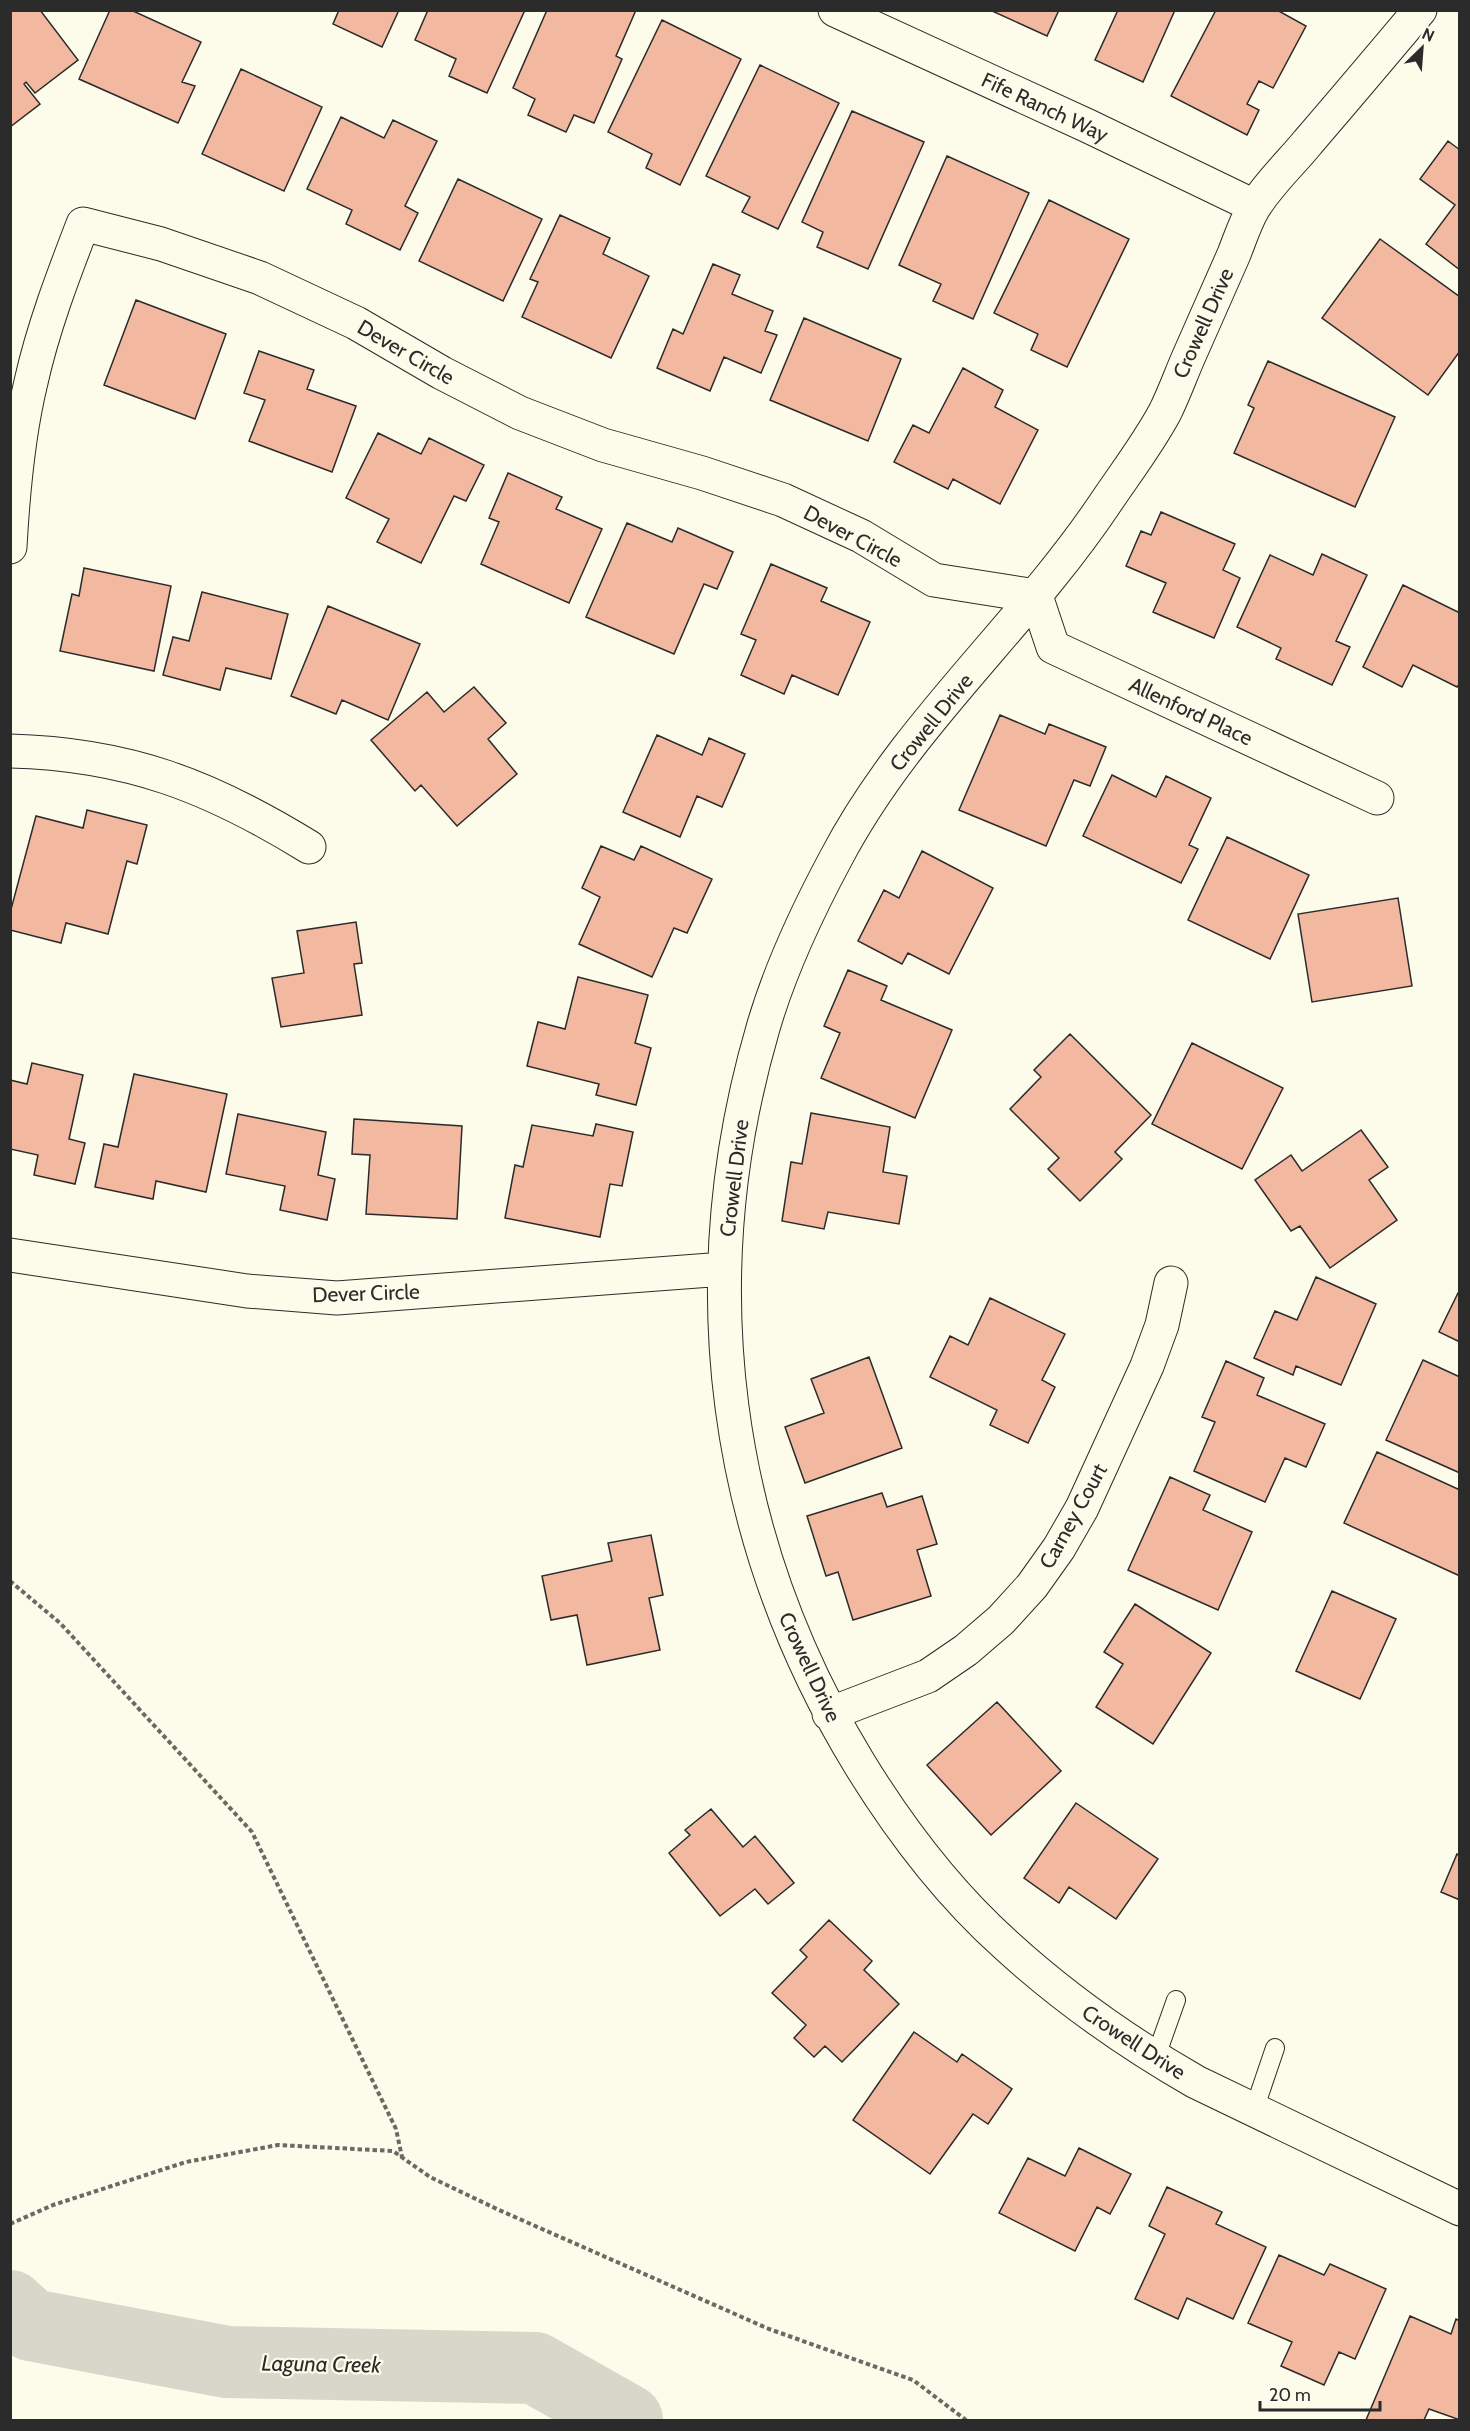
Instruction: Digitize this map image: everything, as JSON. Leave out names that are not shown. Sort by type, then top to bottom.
[{"type":"street","name":"Fife Ranch Way","points":[[835,10],[1088,126],[1254,206]]},
{"type":"street","name":"Crowell Drive","points":[[1420,10],[1254,206],[1164,413],[1099,512],[1036,596],[917,735],[889,772],[838,852],[797,936],[764,1024],[741,1115],[728,1209],[724,1269],[726,1365],[739,1458],[761,1549],[793,1638],[829,1714],[883,1802],[910,1840],[1005,1945],[1077,2006],[1155,2059],[1196,2082],[1460,2209]]},
{"type":"street","name":"Dever Circle","points":[[10,547],[22,425],[31,381],[56,294],[83,224],[160,244],[260,278],[356,323],[442,373],[520,413],[603,445],[702,472],[783,500],[861,536],[934,580],[1036,596]]},
{"type":"street","name":"Allenford Place","points":[[1036,596],[1053,647],[1377,798]]},
{"type":"street","points":[[10,751],[87,757],[177,779],[261,818],[309,847]]},
{"type":"street","name":"Dever Circle","points":[[10,1255],[247,1291],[337,1298],[724,1269]]},
{"type":"street","name":"Carney Court","points":[[829,1714],[928,1676],[984,1635],[1032,1586],[1059,1548],[1082,1508],[1138,1386],[1162,1325],[1171,1283]]},
{"type":"lane","points":[[1155,2059],[1176,2000]]},
{"type":"lane","points":[[1254,2110],[1275,2048]]},
{"type":"path","points":[[10,1581],[60,1623],[252,1832],[396,2129],[402,2157]]},
{"type":"path","points":[[10,2224],[53,2205],[186,2162],[278,2145],[393,2151],[430,2177],[499,2210],[769,2329],[913,2380],[966,2421]]},
{"type":"building","points":[[10,10],[40,10],[78,60],[35,93],[26,82],[24,84],[40,104],[10,127]]},
{"type":"building","points":[[110,10],[131,10],[201,42],[182,82],[195,86],[178,123],[79,79]]},
{"type":"building","points":[[339,10],[399,10],[382,47],[333,24]]},
{"type":"building","points":[[428,10],[525,10],[487,93],[449,76],[456,59],[415,40]]},
{"type":"building","points":[[547,10],[636,10],[616,56],[622,59],[594,123],[574,115],[566,132],[528,115],[535,99],[513,88]]},
{"type":"building","points":[[990,10],[1059,10],[1047,36]]},
{"type":"building","points":[[1118,10],[1175,10],[1143,82],[1095,60]]},
{"type":"building","points":[[1216,10],[1277,10],[1306,26],[1273,88],[1259,81],[1247,104],[1259,110],[1247,135],[1171,96]]},
{"type":"building","points":[[662,20],[741,59],[680,185],[646,168],[652,154],[608,132]]},
{"type":"building","points":[[760,65],[839,103],[778,229],[742,212],[750,197],[706,176]]},
{"type":"building","points":[[241,69],[322,107],[284,191],[202,154]]},
{"type":"building","points":[[852,111],[924,142],[868,269],[817,247],[823,232],[802,222]]},
{"type":"building","points":[[341,117],[384,138],[393,120],[437,141],[405,206],[418,213],[400,250],[346,224],[352,210],[307,189]]},
{"type":"building","points":[[1448,141],[1460,150],[1460,270],[1426,244],[1455,205],[1420,179]]},
{"type":"building","points":[[947,156],[1029,193],[973,319],[933,301],[941,284],[899,265]]},
{"type":"building","points":[[458,179],[542,219],[503,301],[419,261]]},
{"type":"building","points":[[1049,200],[1129,239],[1067,367],[1031,350],[1038,334],[994,313]]},
{"type":"building","points":[[560,215],[610,238],[603,254],[649,276],[611,358],[522,317],[538,282],[530,279]]},
{"type":"building","points":[[1380,239],[1460,297],[1460,351],[1428,395],[1322,318]]},
{"type":"building","points":[[713,264],[740,275],[732,294],[773,311],[765,331],[777,335],[761,373],[724,357],[710,391],[657,368],[673,329],[683,334]]},
{"type":"building","points":[[136,300],[226,334],[195,419],[104,385]]},
{"type":"building","points":[[804,318],[901,359],[868,441],[770,400]]},
{"type":"building","points":[[259,351],[314,370],[307,389],[356,406],[332,472],[249,441],[265,400],[244,393]]},
{"type":"building","points":[[1268,361],[1395,417],[1355,507],[1234,453],[1254,408],[1248,405]]},
{"type":"building","points":[[963,368],[1003,390],[995,407],[1038,430],[1000,504],[953,479],[948,489],[894,462],[913,425],[929,433]]},
{"type":"building","points":[[378,433],[421,454],[429,438],[484,465],[466,501],[454,496],[421,563],[377,542],[389,519],[346,498]]},
{"type":"building","points":[[508,473],[562,497],[556,509],[602,529],[569,603],[481,564],[499,522],[489,518]]},
{"type":"building","points":[[1161,512],[1235,544],[1223,570],[1240,578],[1214,638],[1153,612],[1166,583],[1126,566],[1141,531],[1151,535]]},
{"type":"building","points":[[627,523],[672,542],[678,528],[733,552],[717,589],[704,584],[674,654],[586,617]]},
{"type":"building","points":[[1322,554],[1367,575],[1336,641],[1350,647],[1332,685],[1276,659],[1281,648],[1237,627],[1270,555],[1313,575]]},
{"type":"building","points":[[771,564],[827,588],[821,601],[870,622],[838,695],[792,675],[784,694],[741,675],[756,640],[741,634]]},
{"type":"building","points":[[84,568],[171,586],[154,671],[60,651],[72,594],[79,596]]},
{"type":"building","points":[[1403,585],[1460,613],[1460,683],[1457,687],[1413,665],[1402,687],[1363,667]]},
{"type":"building","points":[[202,592],[288,614],[271,679],[226,668],[220,690],[163,675],[173,637],[189,641]]},
{"type":"building","points":[[328,606],[420,644],[388,720],[342,700],[336,714],[291,696]]},
{"type":"building","points":[[474,687],[506,723],[488,739],[517,774],[457,826],[421,785],[415,791],[371,740],[427,692],[444,712]]},
{"type":"building","points":[[1000,715],[1045,734],[1049,724],[1106,747],[1090,786],[1074,780],[1046,846],[959,810]]},
{"type":"building","points":[[657,735],[702,755],[709,738],[745,754],[722,807],[697,796],[680,837],[623,812]]},
{"type":"building","points":[[1112,775],[1156,797],[1166,776],[1211,798],[1189,845],[1198,849],[1181,883],[1083,836]]},
{"type":"building","points":[[87,810],[147,825],[137,864],[127,861],[108,934],[66,923],[61,943],[10,930],[10,913],[36,816],[83,828]]},
{"type":"building","points":[[1227,837],[1309,875],[1270,959],[1188,920]]},
{"type":"building","points":[[601,846],[634,860],[641,846],[712,879],[687,933],[674,928],[652,977],[579,944],[600,897],[582,888]]},
{"type":"building","points":[[922,851],[993,888],[949,974],[908,953],[902,964],[858,941],[884,890],[899,898]]},
{"type":"building","points":[[1398,898],[1412,986],[1312,1002],[1298,914]]},
{"type":"building","points":[[356,922],[362,963],[354,964],[362,1015],[281,1027],[272,978],[304,973],[297,931]]},
{"type":"building","points":[[848,970],[887,986],[881,1000],[952,1030],[915,1118],[821,1078],[840,1033],[824,1026]]},
{"type":"building","points":[[578,977],[648,995],[635,1043],[651,1048],[636,1105],[596,1095],[599,1084],[527,1066],[538,1022],[565,1029]]},
{"type":"building","points":[[1070,1034],[1151,1115],[1115,1152],[1122,1159],[1080,1201],[1048,1169],[1059,1158],[1010,1109],[1041,1077],[1034,1070]]},
{"type":"building","points":[[1192,1043],[1283,1088],[1242,1169],[1152,1124]]},
{"type":"building","points":[[32,1063],[83,1075],[69,1139],[85,1143],[75,1184],[34,1175],[38,1155],[10,1149],[10,1080],[27,1084]]},
{"type":"building","points":[[134,1074],[227,1094],[206,1192],[156,1181],[153,1199],[95,1187],[104,1144],[118,1147]]},
{"type":"building","points":[[811,1113],[890,1127],[883,1172],[907,1176],[899,1224],[828,1212],[824,1229],[782,1221],[791,1162],[802,1164]]},
{"type":"building","points":[[238,1114],[326,1132],[318,1175],[335,1179],[327,1220],[280,1210],[285,1186],[226,1174]]},
{"type":"building","points":[[354,1119],[462,1126],[457,1219],[366,1214],[370,1155],[352,1154]]},
{"type":"building","points":[[596,1124],[633,1132],[622,1186],[610,1184],[600,1237],[505,1218],[515,1165],[523,1167],[532,1125],[593,1136]]},
{"type":"building","points":[[1361,1130],[1388,1167],[1369,1180],[1397,1220],[1330,1268],[1300,1226],[1291,1231],[1255,1180],[1291,1155],[1302,1171]]},
{"type":"building","points":[[1316,1277],[1376,1304],[1341,1385],[1296,1366],[1293,1375],[1254,1358],[1275,1311],[1297,1320]]},
{"type":"building","points":[[1460,1293],[1460,1342],[1439,1332]]},
{"type":"building","points":[[990,1298],[1065,1334],[1042,1380],[1055,1387],[1028,1443],[990,1425],[997,1410],[930,1377],[950,1336],[968,1345]]},
{"type":"building","points":[[869,1357],[902,1448],[805,1483],[785,1427],[824,1413],[811,1379]]},
{"type":"building","points":[[1423,1360],[1460,1377],[1460,1473],[1386,1440]]},
{"type":"building","points":[[1226,1361],[1264,1378],[1257,1395],[1325,1424],[1306,1467],[1285,1458],[1265,1502],[1194,1471],[1215,1422],[1202,1417]]},
{"type":"building","points":[[1377,1452],[1460,1490],[1460,1576],[1344,1523]]},
{"type":"building","points":[[1170,1477],[1210,1495],[1203,1510],[1252,1532],[1218,1610],[1128,1570]]},
{"type":"building","points":[[882,1493],[887,1507],[922,1496],[937,1544],[917,1550],[931,1596],[853,1620],[838,1572],[826,1576],[807,1516]]},
{"type":"building","points":[[651,1535],[663,1595],[649,1598],[660,1650],[587,1665],[577,1615],[551,1620],[542,1576],[612,1561],[608,1543]]},
{"type":"building","points":[[1332,1591],[1396,1619],[1360,1699],[1296,1671]]},
{"type":"building","points":[[1135,1604],[1211,1653],[1153,1744],[1096,1707],[1123,1664],[1104,1652]]},
{"type":"building","points":[[997,1702],[1061,1771],[991,1835],[927,1765]]},
{"type":"building","points":[[1076,1803],[1158,1859],[1116,1919],[1069,1887],[1059,1903],[1024,1878]]},
{"type":"building","points":[[711,1809],[743,1847],[755,1836],[794,1883],[768,1904],[755,1889],[720,1916],[669,1853],[690,1835],[685,1830]]},
{"type":"building","points":[[1457,1854],[1460,1856],[1460,1900],[1441,1892]]},
{"type":"building","points":[[829,1920],[872,1961],[864,1970],[899,2004],[842,2062],[825,2046],[814,2057],[794,2038],[806,2025],[772,1993],[807,1957],[800,1950]]},
{"type":"building","points":[[914,2032],[957,2062],[962,2054],[1012,2089],[988,2124],[973,2114],[930,2174],[853,2120]]},
{"type":"building","points":[[1079,2148],[1131,2174],[1110,2214],[1097,2207],[1075,2251],[999,2213],[1028,2158],[1065,2176]]},
{"type":"building","points":[[1167,2187],[1222,2212],[1216,2224],[1266,2247],[1233,2319],[1187,2298],[1178,2319],[1135,2299],[1165,2234],[1149,2226]]},
{"type":"building","points":[[1279,2255],[1324,2275],[1330,2264],[1386,2289],[1355,2359],[1339,2352],[1324,2385],[1281,2366],[1292,2342],[1248,2323]]},
{"type":"building","points":[[1410,2316],[1451,2334],[1456,2319],[1460,2321],[1460,2420],[1429,2409],[1424,2420],[1366,2420]]},
{"type":"waterway","name":"Laguna Creek","points":[[10,2306],[31,2325],[227,2362],[535,2368],[627,2420]]}]
